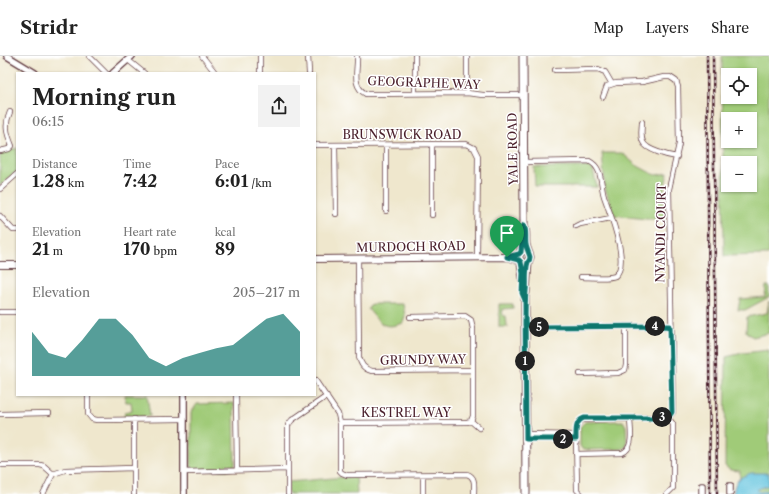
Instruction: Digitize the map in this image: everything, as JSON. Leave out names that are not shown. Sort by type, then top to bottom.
[{"type":"main road","name":"YALE ROAD","points":[[523,56],[525,162],[522,257],[526,292],[526,494]]},
{"type":"main road","name":"YALE ROAD","points":[[523,72],[528,56]]},
{"type":"main road","name":"MURDOCH ROAD","points":[[316,259],[522,257]]},
{"type":"main road","points":[[0,265],[16,265]]},
{"type":"street","points":[[7,56],[33,72]]},
{"type":"street","points":[[89,56],[105,72]]},
{"type":"street","points":[[202,56],[214,72]]},
{"type":"street","points":[[260,56],[260,72]]},
{"type":"street","points":[[308,56],[309,72]]},
{"type":"street","name":"GEOGRAPHE WAY","points":[[357,56],[357,84],[360,90],[366,94],[466,93],[483,95],[523,95]]},
{"type":"street","points":[[415,56],[415,93]]},
{"type":"street","points":[[466,93],[467,56]]},
{"type":"street","points":[[113,72],[130,58],[143,72]]},
{"type":"street","points":[[555,70],[598,69],[604,72],[612,84],[607,86],[603,97]]},
{"type":"street","name":"NYANDI COURT","points":[[612,84],[642,82],[670,77],[676,81],[678,87],[679,144],[669,189],[672,412],[668,418]]},
{"type":"street","points":[[0,151],[9,149],[12,146],[7,134],[6,126],[10,112]]},
{"type":"street","points":[[642,122],[642,138],[644,144],[649,148],[677,157]]},
{"type":"street","points":[[432,144],[432,215]]},
{"type":"street","name":"BRUNSWICK ROAD","points":[[316,145],[466,144],[474,148],[478,156],[477,257]]},
{"type":"street","points":[[386,145],[386,211]]},
{"type":"street","points":[[335,146],[336,214]]},
{"type":"street","points":[[525,162],[589,161],[595,164],[598,169],[604,195],[620,247],[619,275],[609,277],[581,277]]},
{"type":"street","points":[[0,189],[16,175]]},
{"type":"street","points":[[0,216],[13,230],[16,230]]},
{"type":"street","points":[[576,226],[611,218]]},
{"type":"street","name":"GRUNDY WAY","points":[[358,259],[359,357],[360,364],[365,369],[372,371],[473,370]]},
{"type":"street","points":[[0,312],[16,312]]},
{"type":"street","points":[[410,317],[465,316],[470,318],[472,322],[473,370],[473,416],[471,421],[479,428]]},
{"type":"street","points":[[525,327],[530,325],[535,327],[670,326]]},
{"type":"street","points":[[580,374],[618,373],[626,371],[626,326]]},
{"type":"street","points":[[316,381],[338,414],[340,423],[340,471],[342,473],[347,475],[470,475],[474,479],[474,494]]},
{"type":"street","points":[[88,396],[88,414],[92,419],[184,419]]},
{"type":"street","points":[[184,396],[184,494]]},
{"type":"street","points":[[236,396],[237,470]]},
{"type":"street","points":[[288,494],[288,426],[292,420],[326,396]]},
{"type":"street","points":[[0,414],[49,413]]},
{"type":"street","points":[[576,454],[622,453],[626,451],[630,444],[630,418]]},
{"type":"street","points":[[581,494],[577,490],[576,437],[577,426],[581,420],[668,418],[673,424],[673,488],[668,494]]},
{"type":"street","points":[[134,419],[134,494]]},
{"type":"street","name":"KESTREL WAY","points":[[340,423],[471,421]]},
{"type":"street","points":[[526,437],[576,437]]},
{"type":"street","points":[[0,465],[40,465],[44,466],[53,474]]},
{"type":"street","points":[[43,494],[53,474],[65,470],[134,468]]},
{"type":"street","points":[[184,472],[288,469]]},
{"type":"street","points":[[423,475],[423,494]]},
{"type":"green space","points":[[722,56],[769,56],[769,255],[724,256],[723,192],[757,192],[757,156],[723,156],[723,148],[757,148],[757,112],[723,112],[722,104],[757,104],[757,68],[722,68]]},
{"type":"green space","points":[[16,148],[16,172],[0,186],[0,154]]},
{"type":"green space","points":[[602,153],[622,153],[636,165],[649,172],[656,175],[668,173],[663,195],[665,219],[645,219],[614,215],[605,188]]},
{"type":"green space","points":[[534,167],[590,167],[593,170],[597,187],[535,187]]},
{"type":"green space","points":[[766,286],[769,286],[769,297],[745,310],[738,310],[740,299],[765,297]]},
{"type":"green space","points":[[769,301],[769,333],[753,337],[746,332],[747,317],[767,313]]},
{"type":"green space","points":[[371,304],[403,304],[405,316],[403,323],[391,326],[383,324],[368,309]]},
{"type":"green space","points":[[499,304],[513,304],[513,308],[502,309],[503,316],[506,316],[507,326],[509,327],[499,327]]},
{"type":"green space","points":[[769,350],[769,494],[739,494],[740,471],[730,470],[725,466],[726,357],[743,353]]},
{"type":"green space","points":[[125,396],[147,396],[150,416],[124,417],[125,412],[132,410],[131,402],[126,402]]},
{"type":"green space","points":[[234,403],[235,465],[231,470],[195,470],[191,468],[191,413],[197,404]]},
{"type":"green space","points":[[623,421],[626,426],[627,446],[622,449],[583,450],[580,446],[580,427],[585,422]]},
{"type":"green space","points":[[356,476],[357,494],[288,494],[288,482]]},
{"type":"water","points":[[751,473],[769,473],[769,485],[757,490],[760,492],[769,490],[769,494],[733,494],[738,480]]},
{"type":"railway","points":[[707,56],[710,494]]},
{"type":"railway","points":[[713,56],[717,494]]},
{"type":"route","points":[[507,257],[509,255],[519,254],[521,252],[524,225],[526,227],[528,252],[530,254],[525,297],[525,325],[535,327],[670,326],[672,412],[668,418],[584,418],[578,422],[576,439],[526,439],[525,329],[525,325],[525,300],[525,297],[522,293],[523,273],[521,262],[519,260],[507,257]]}]
